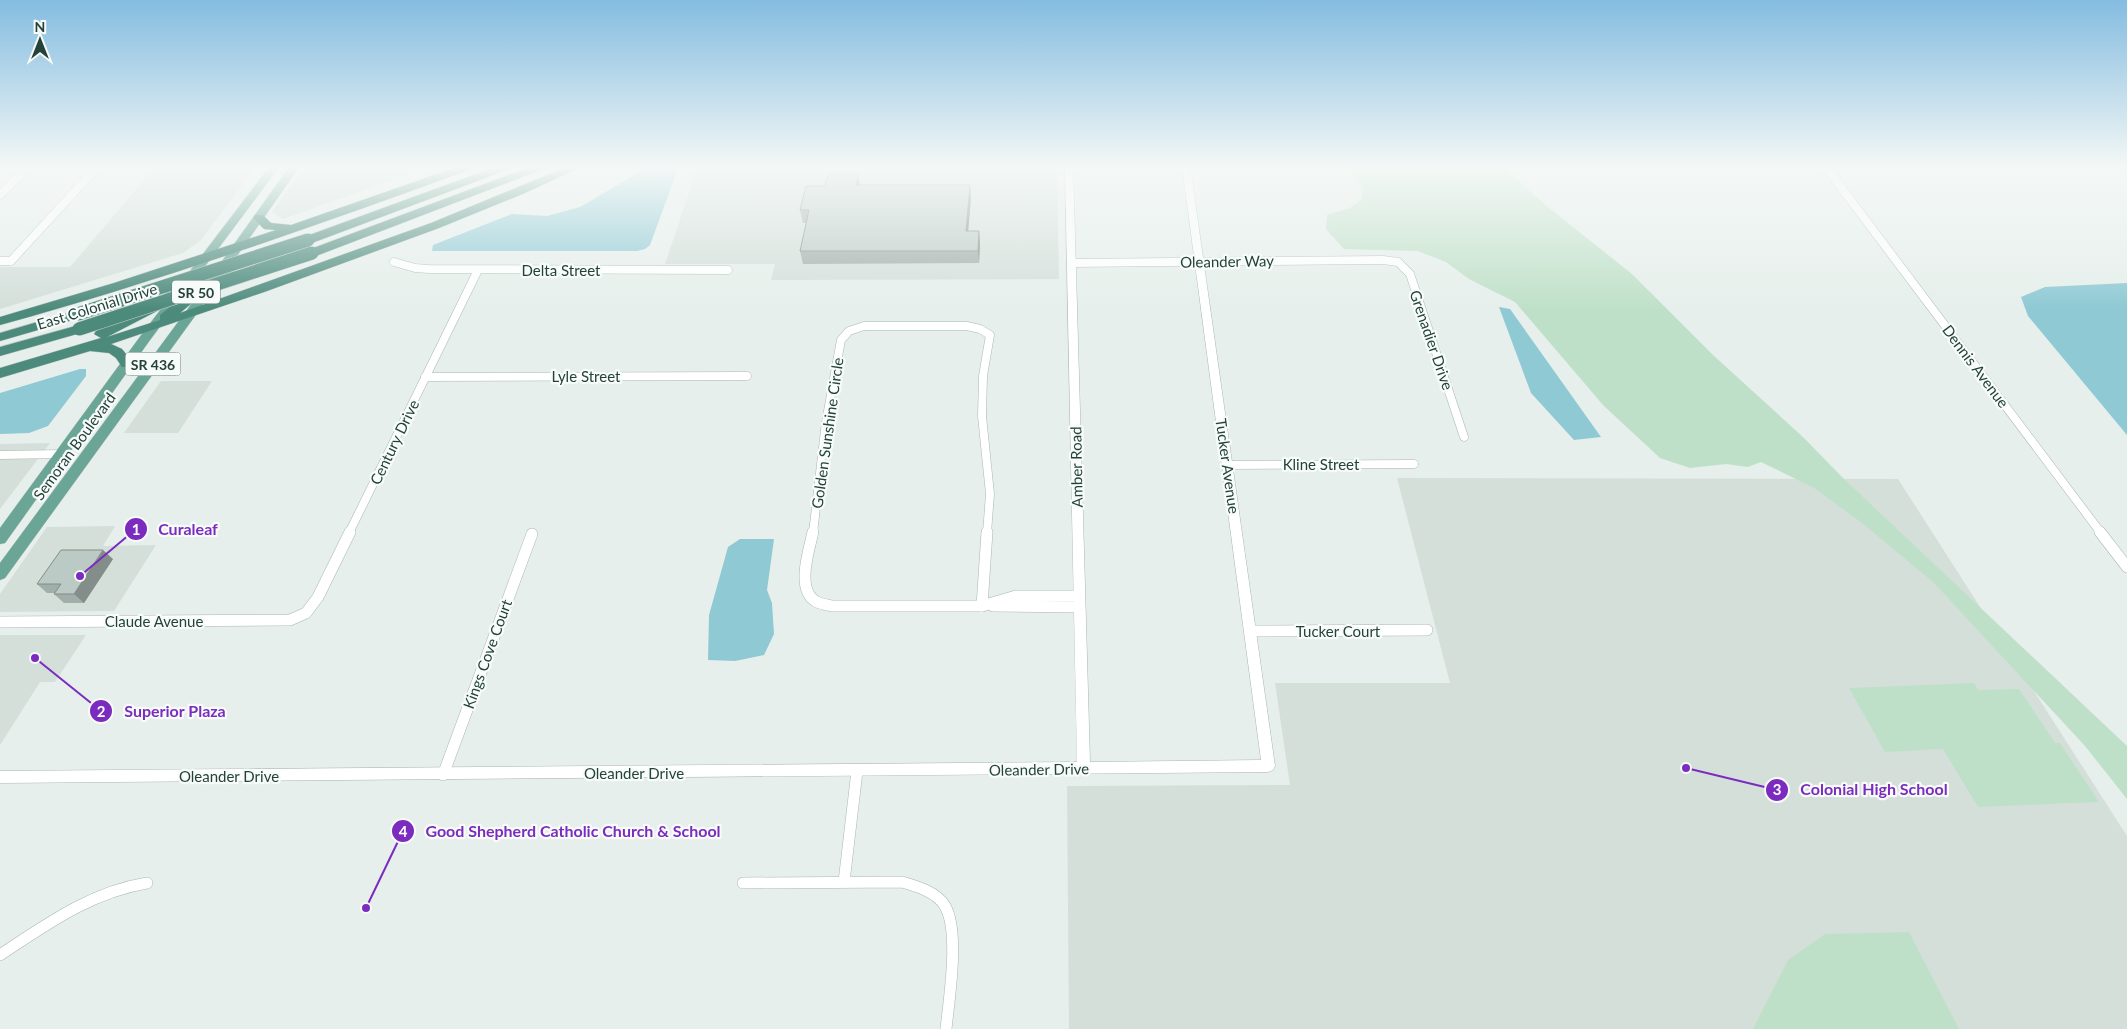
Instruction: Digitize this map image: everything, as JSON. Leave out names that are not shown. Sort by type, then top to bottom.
[{"type":"highway","points":[[0,321],[122,284],[211,268],[337,214]]},
{"type":"highway","name":"East Colonial Drive","points":[[0,337],[308,240],[378,214]]},
{"type":"highway","name":"East Colonial Drive","points":[[0,352],[79,329],[312,253],[418,214]]},
{"type":"highway","points":[[0,373],[48,359],[83,345],[139,316],[186,302],[284,281],[461,214]]},
{"type":"highway","points":[[258,218],[268,226],[295,231]]},
{"type":"highway","points":[[295,231],[287,248],[289,256],[293,261],[304,266],[326,266]]},
{"type":"highway","points":[[83,345],[155,325],[186,302],[211,268],[238,246],[295,231]]},
{"type":"highway","points":[[211,268],[238,284],[253,286],[284,281]]},
{"type":"highway","points":[[122,284],[155,283],[168,286],[186,302]]},
{"type":"highway","points":[[73,299],[103,299],[112,303],[114,310],[104,325],[83,345]]},
{"type":"highway","points":[[83,345],[113,349],[123,356],[127,364]]},
{"type":"main road","name":"Semoran Boulevard","points":[[0,574],[211,268],[245,214]]},
{"type":"main road","points":[[238,246],[261,214]]},
{"type":"main road","name":"Semoran Boulevard","points":[[0,539],[155,325],[186,302]]},
{"type":"street","points":[[0,261],[11,261],[54,214]]},
{"type":"street","name":"Amber Road","points":[[1070,214],[1084,768]]},
{"type":"street","name":"Tucker Avenue","points":[[1193,214],[1268,766]]},
{"type":"street","name":"Dennis Avenue","points":[[1861,214],[2127,567]]},
{"type":"street","name":"Oleander Way","points":[[1071,263],[1383,260]]},
{"type":"street","name":"Grenadier Drive","points":[[1383,260],[1398,262],[1410,274],[1464,437]]},
{"type":"street","name":"Delta Street","points":[[394,262],[414,268],[478,270],[728,270]]},
{"type":"street","name":"Century Drive","points":[[306,612],[318,598],[478,270]]},
{"type":"street","name":"Golden Sunshine Circle","points":[[982,606],[990,494],[982,416],[990,335],[980,329],[967,326],[864,326],[849,331],[841,340],[831,387],[819,496],[804,575],[807,591],[815,601],[832,606],[982,606],[1079,602]]},
{"type":"street","name":"Lyle Street","points":[[425,377],[747,376]]},
{"type":"street","points":[[0,454],[61,454]]},
{"type":"street","name":"Kline Street","points":[[1228,465],[1414,464]]},
{"type":"street","name":"Kings Cove Court","points":[[443,774],[532,534]]},
{"type":"street","name":"Claude Avenue","points":[[0,622],[290,620],[306,612]]},
{"type":"street","name":"Tucker Court","points":[[1250,631],[1427,630]]},
{"type":"street","name":"Oleander Drive","points":[[0,777],[1268,766]]},
{"type":"street","points":[[844,882],[857,771]]},
{"type":"street","points":[[743,883],[902,882],[923,888],[945,906],[953,930],[946,1029]]},
{"type":"street","points":[[0,954],[76,906],[114,889],[146,883]]},
{"type":"shaded area","points":[[115,214],[220,214],[201,240],[183,253],[0,309],[0,267],[70,267]]},
{"type":"shaded area","points":[[275,214],[297,214],[283,219]]},
{"type":"shaded area","points":[[682,214],[1058,214],[1059,279],[771,280],[775,264],[665,264]]},
{"type":"shaded area","points":[[161,381],[212,381],[178,433],[124,433]]},
{"type":"shaded area","points":[[50,443],[0,509],[0,444]]},
{"type":"shaded area","points":[[1397,478],[1898,479],[2127,836],[2127,1029],[1069,1029],[1067,786],[1290,785],[1275,683],[1450,683]]},
{"type":"shaded area","points":[[115,526],[103,546],[156,545],[114,611],[0,612],[0,594],[47,527]]},
{"type":"shaded area","points":[[0,635],[86,635],[55,682],[40,682],[0,745]]},
{"type":"green space","points":[[1557,214],[1632,274],[1713,355],[1804,438],[1842,477],[2127,746],[2127,799],[2085,746],[1933,582],[1862,523],[1814,488],[1761,462],[1748,467],[1726,464],[1690,468],[1660,458],[1603,405],[1515,302],[1469,279],[1446,262],[1418,251],[1344,249],[1326,229],[1327,215]]},
{"type":"green space","points":[[1974,683],[1978,690],[2019,689],[2055,743],[2060,743],[2099,802],[1978,807],[1943,749],[1885,752],[1849,688]]},
{"type":"green space","points":[[1909,932],[1959,1029],[1753,1029],[1788,960],[1825,934]]},
{"type":"water","points":[[512,214],[547,216],[554,214],[661,214],[650,245],[645,249],[637,251],[432,251],[433,245]]},
{"type":"water","points":[[2127,283],[2127,435],[2028,316],[2021,297],[2045,287]]},
{"type":"water","points":[[1499,307],[1510,309],[1601,437],[1574,440],[1531,393]]},
{"type":"water","points":[[80,369],[86,369],[86,376],[48,426],[29,433],[0,434],[0,393]]},
{"type":"water","points":[[740,539],[774,539],[767,590],[772,603],[774,634],[764,655],[735,661],[708,660],[709,615],[728,547]]},
{"type":"building","points":[[808,214],[967,214],[966,231],[979,231],[978,251],[800,251]]},
{"type":"building","points":[[61,550],[103,550],[74,594],[54,594],[61,584],[37,584]]},
{"type":"place","name":"Curaleaf","points":[[80,576]]},
{"type":"place","name":"Superior Plaza","points":[[35,658]]},
{"type":"place","name":"Colonial High School","points":[[1686,768]]},
{"type":"place","name":"Good Shepherd Catholic Church & School","points":[[366,908]]}]
